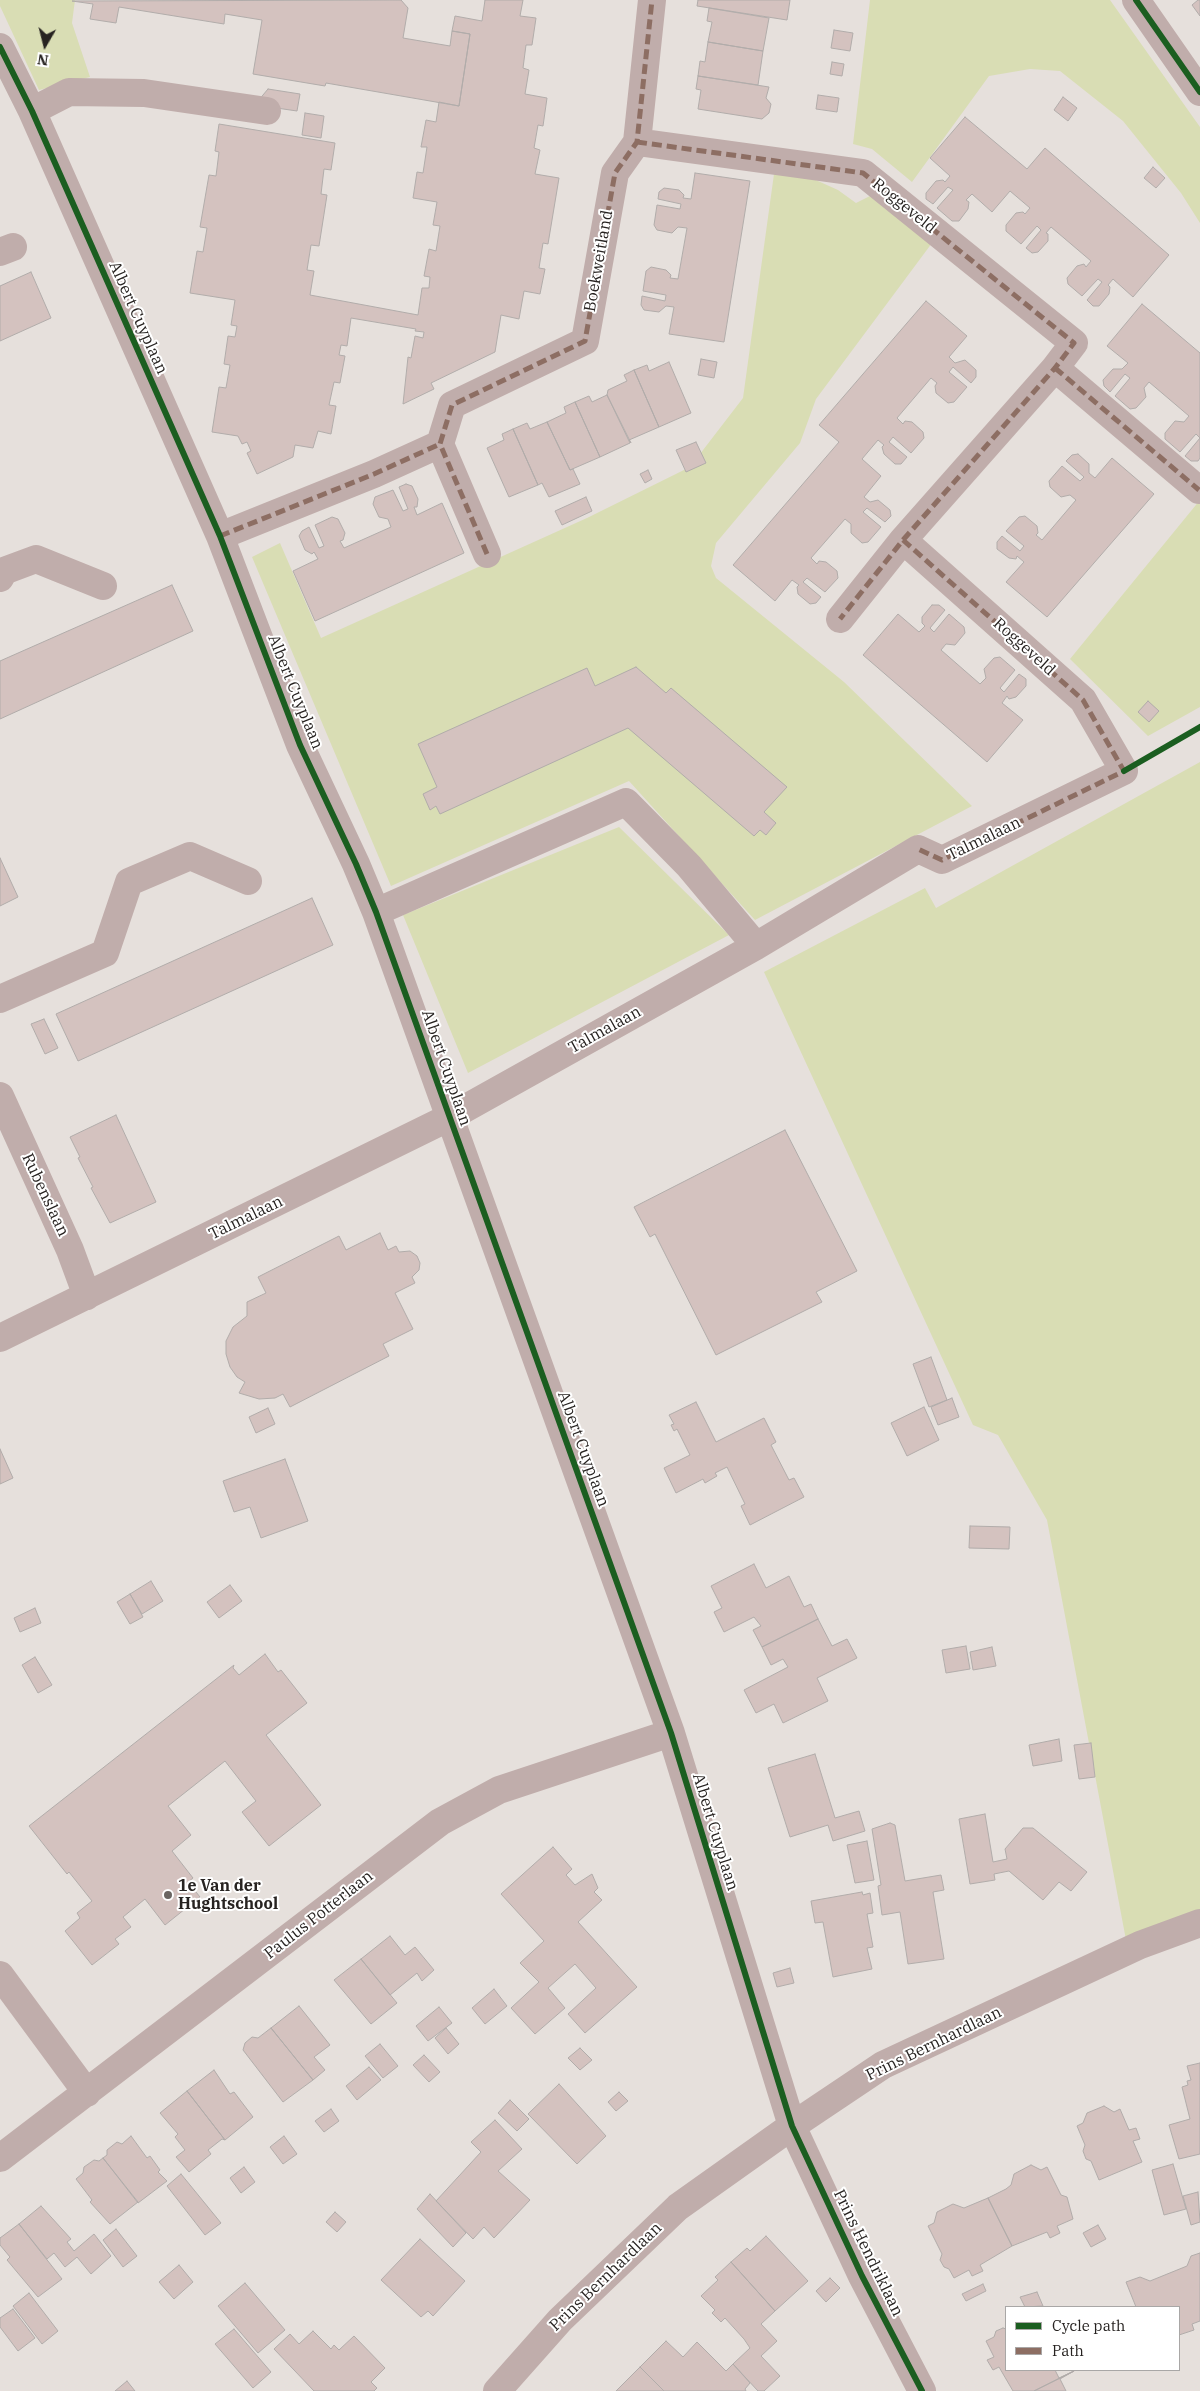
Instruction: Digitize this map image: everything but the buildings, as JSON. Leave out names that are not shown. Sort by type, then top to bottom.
[{"type":"street","name":"Boekweitland","points":[[440,444],[452,405],[584,341],[615,173],[637,142],[652,0]]},
{"type":"street","points":[[1136,0],[1200,92]]},
{"type":"street","name":"Albert Cuyplaan","points":[[0,47],[32,111],[220,536],[300,745],[376,912],[448,1118],[671,1733],[792,2126]]},
{"type":"street","points":[[32,111],[70,92],[144,93],[267,111]]},
{"type":"street","name":"Roggeveld","points":[[637,142],[863,173],[1074,343],[1055,368],[904,540],[840,619]]},
{"type":"street","points":[[1055,368],[1199,490]]},
{"type":"street","points":[[220,536],[374,474],[440,444],[487,554]]},
{"type":"street","name":"Roggeveld","points":[[904,540],[1083,700],[1124,771]]},
{"type":"street","points":[[0,578],[4,571],[36,559],[103,586]]},
{"type":"street","name":"Talmalaan","points":[[0,1338],[448,1118],[756,946],[918,849],[942,860],[1124,771]]},
{"type":"street","points":[[376,912],[626,802],[689,866],[756,946]]},
{"type":"street","points":[[0,999],[105,953],[129,882],[190,856],[248,881]]},
{"type":"street","name":"Rubenslaan","points":[[0,1096],[70,1250],[87,1296]]},
{"type":"street","name":"Paulus Potterlaan","points":[[0,2158],[440,1822],[499,1790],[671,1733]]},
{"type":"street","name":"Prins Bernhardlaan","points":[[497,2391],[560,2320],[678,2207],[792,2126],[883,2065],[1140,1945],[1200,1923]]},
{"type":"street","points":[[0,1975],[87,2093]]},
{"type":"street","name":"Prins Hendriklaan","points":[[792,2126],[862,2276],[922,2391]]},
{"type":"green space","points":[[0,0],[75,0],[72,23],[90,77],[39,90],[0,6]]},
{"type":"green space","points":[[870,0],[1110,0],[1200,127],[1200,223],[1181,193],[1123,121],[1060,71],[1030,69],[989,76],[912,182],[872,149],[853,144]]},
{"type":"green space","points":[[774,174],[809,177],[838,190],[856,203],[872,195],[932,243],[816,399],[800,443],[716,543],[711,566],[716,578],[844,682],[972,806],[755,920],[629,781],[391,886],[252,557],[280,543],[321,638],[587,518],[690,467],[743,398]]},
{"type":"green space","points":[[1200,500],[1200,707],[1148,736],[1070,659]]},
{"type":"green space","points":[[1200,762],[1200,1914],[1126,1940],[1047,1520],[998,1435],[973,1425],[764,972],[925,888],[936,908]]},
{"type":"green space","points":[[619,827],[729,935],[468,1073],[403,915]]},
{"type":"marked path","points":[[487,554],[440,444],[452,405],[585,341],[615,173],[637,142],[652,0]]},
{"type":"marked path","points":[[637,142],[863,173],[1074,343],[1055,368],[903,540],[840,619]]},
{"type":"marked path","points":[[1055,368],[1199,490]]},
{"type":"marked path","points":[[220,536],[374,474],[440,444]]},
{"type":"marked path","points":[[903,540],[1083,700],[1124,771],[942,860],[918,849]]},
{"type":"cycle path","points":[[1136,0],[1200,92]]},
{"type":"cycle path","points":[[0,47],[32,111],[220,536],[300,745],[356,864],[376,912],[671,1733],[792,2126],[862,2276],[922,2391]]},
{"type":"cycle path","points":[[1124,771],[1200,727]]},
{"type":"place","name":"1e Van der Hughtschool","points":[[168,1895]]}]
